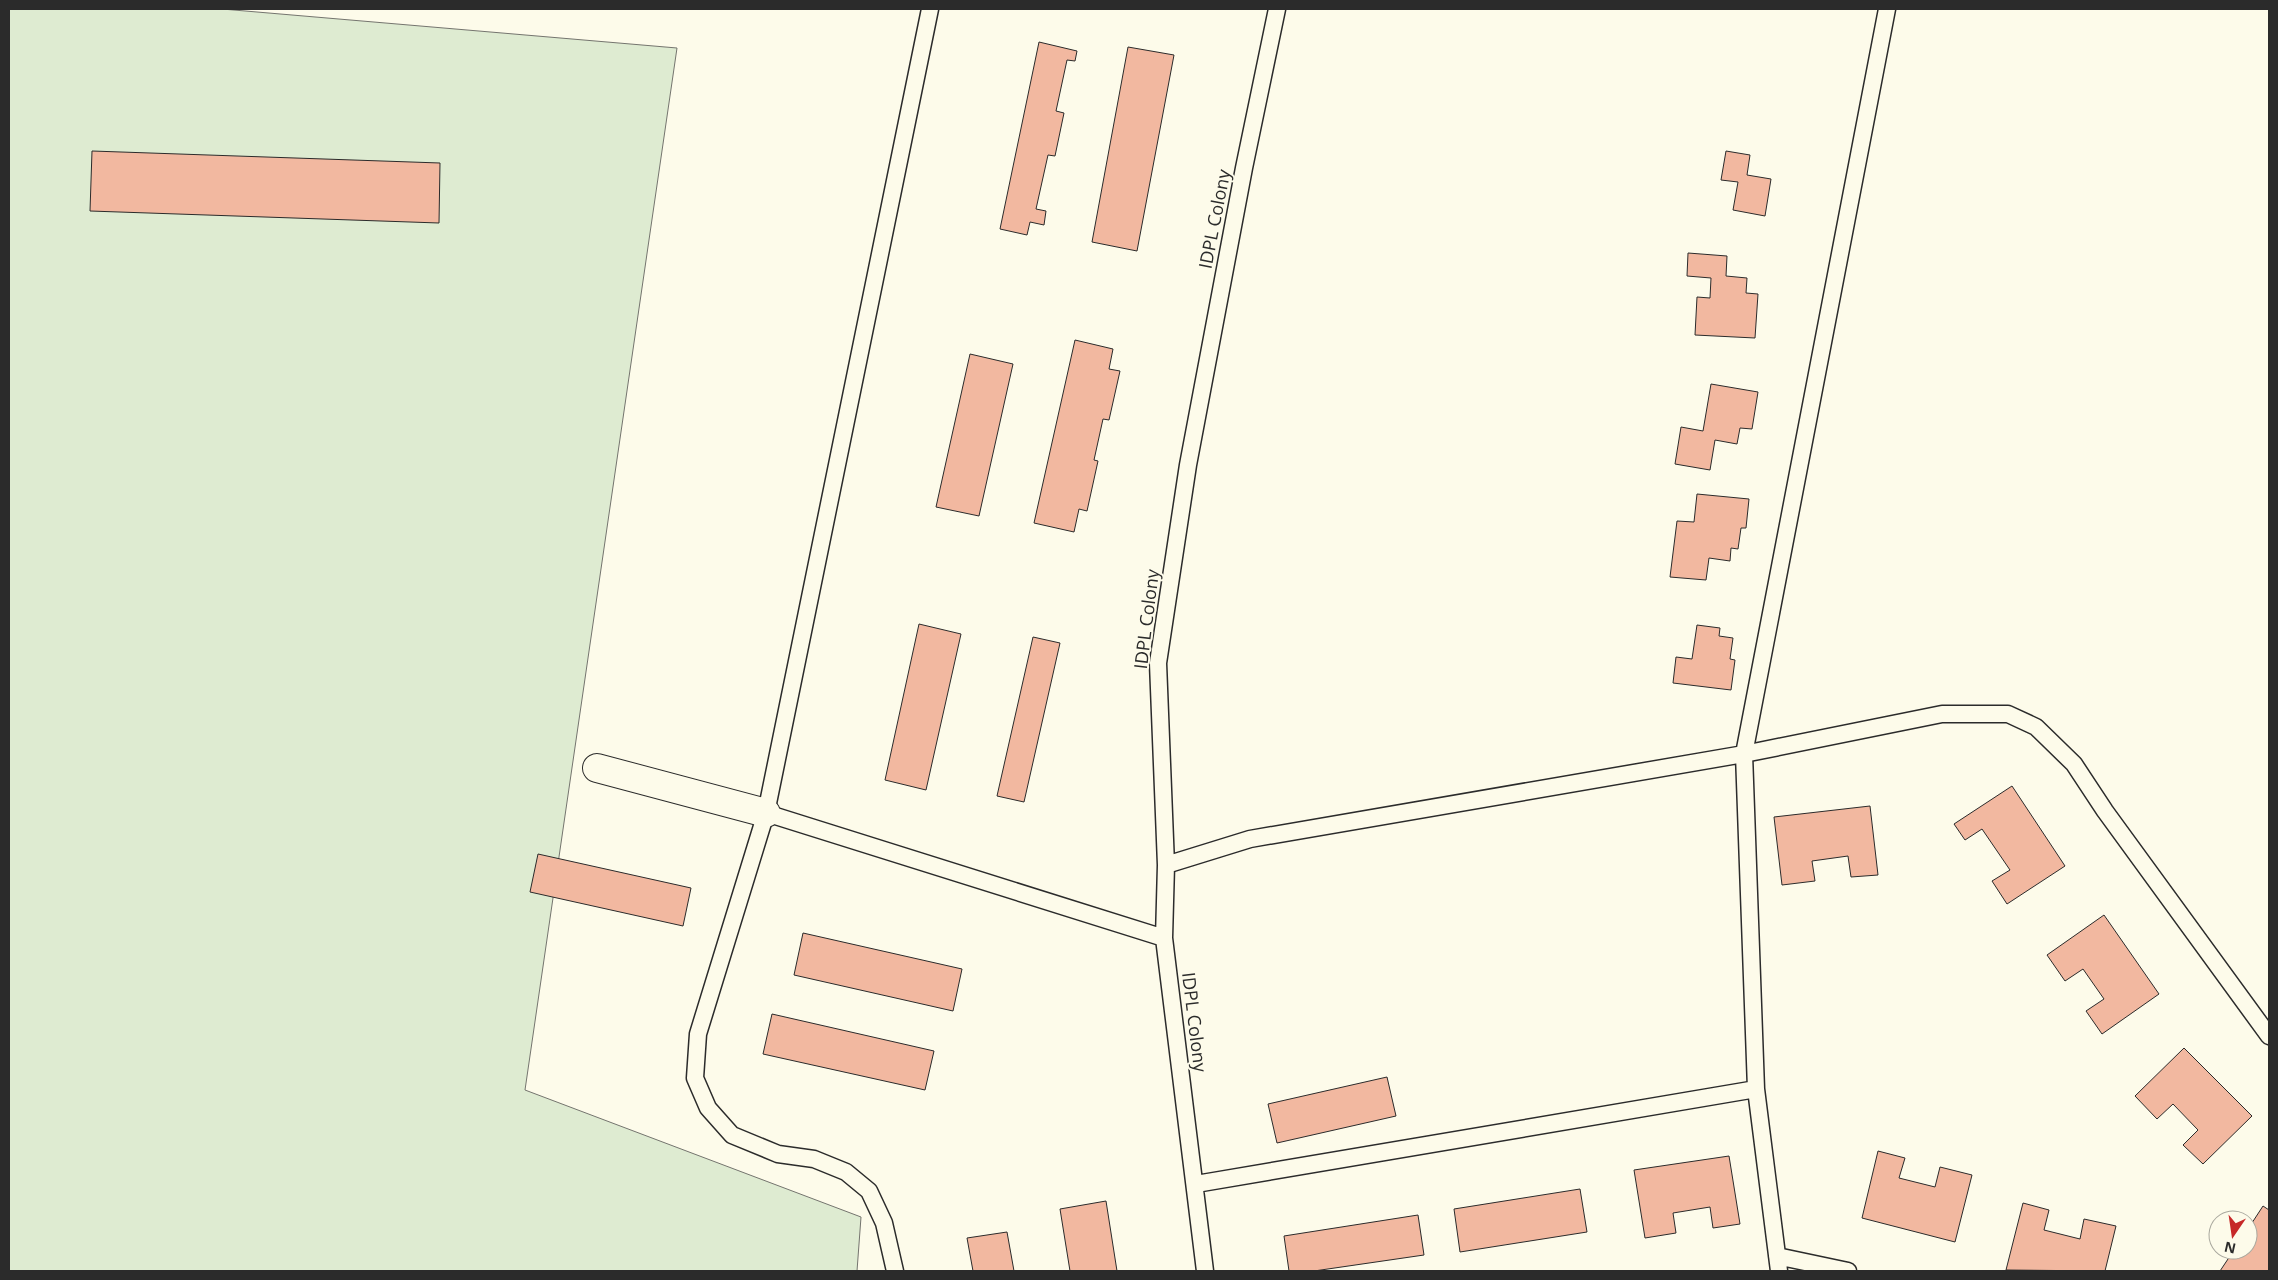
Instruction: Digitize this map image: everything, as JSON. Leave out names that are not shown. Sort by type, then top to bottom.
[{"type":"street","points":[[597,768],[766,813]]},
{"type":"lane","points":[[895,1271],[884,1223],[869,1191],[846,1172],[814,1159],[778,1154],[732,1135],[708,1108],[695,1078],[698,1034],[766,813],[930,9]]},
{"type":"lane","name":"IDPL Colony","points":[[1205,1271],[1196,1184],[1164,938],[1166,865],[1158,663],[1188,465],[1244,168],[1277,9]]},
{"type":"lane","points":[[1848,1271],[1778,1264],[1756,1089],[1744,754],[1887,9]]},
{"type":"lane","points":[[1166,865],[1250,839],[1744,754],[1942,714],[2008,714],[2036,727],[2074,764],[2105,811],[2269,1036]]},
{"type":"lane","points":[[766,813],[1164,938]]},
{"type":"lane","points":[[1196,1184],[1756,1089]]},
{"type":"green space","points":[[9,9],[222,9],[677,48],[525,1090],[861,1217],[857,1271],[9,1271]]},
{"type":"building","points":[[1039,42],[1077,51],[1075,61],[1067,60],[1056,111],[1064,113],[1055,156],[1048,155],[1036,209],[1046,211],[1044,225],[1030,222],[1027,235],[1000,229]]},
{"type":"building","points":[[1128,47],[1174,55],[1137,251],[1092,242]]},
{"type":"building","points":[[92,151],[440,163],[439,223],[90,211]]},
{"type":"building","points":[[1726,151],[1750,155],[1747,175],[1771,179],[1765,216],[1733,210],[1738,182],[1721,180]]},
{"type":"building","points":[[1688,253],[1727,256],[1726,276],[1747,278],[1746,293],[1758,294],[1755,338],[1695,335],[1697,297],[1710,298],[1711,278],[1687,276]]},
{"type":"building","points":[[1075,340],[1113,349],[1109,369],[1120,371],[1109,420],[1103,419],[1094,460],[1098,461],[1087,511],[1079,509],[1074,532],[1034,523]]},
{"type":"building","points":[[970,354],[1013,364],[979,516],[936,507]]},
{"type":"building","points":[[1711,384],[1758,392],[1752,429],[1740,428],[1737,444],[1715,440],[1710,470],[1675,464],[1681,427],[1703,431]]},
{"type":"building","points":[[1697,494],[1749,499],[1746,528],[1741,528],[1738,549],[1731,548],[1730,561],[1709,558],[1706,580],[1670,577],[1677,521],[1694,522]]},
{"type":"building","points":[[919,624],[961,634],[926,790],[885,780]]},
{"type":"building","points":[[1697,625],[1720,628],[1719,636],[1733,638],[1730,659],[1735,660],[1731,690],[1673,683],[1676,657],[1692,659]]},
{"type":"building","points":[[1033,637],[1060,643],[1024,802],[997,796]]},
{"type":"building","points":[[2012,786],[2065,866],[2007,904],[1992,881],[2010,870],[1982,829],[1965,840],[1954,824]]},
{"type":"building","points":[[1870,806],[1878,875],[1851,877],[1848,856],[1812,861],[1815,881],[1782,885],[1774,817]]},
{"type":"building","points":[[538,854],[691,888],[683,926],[530,892]]},
{"type":"building","points":[[2104,915],[2159,994],[2102,1034],[2086,1011],[2104,999],[2083,969],[2065,981],[2047,955]]},
{"type":"building","points":[[803,933],[962,969],[953,1011],[794,975]]},
{"type":"building","points":[[772,1014],[934,1051],[925,1090],[763,1054]]},
{"type":"building","points":[[2184,1048],[2252,1116],[2203,1164],[2183,1145],[2198,1130],[2173,1104],[2157,1119],[2135,1096]]},
{"type":"building","points":[[1387,1077],[1396,1116],[1277,1143],[1268,1104]]},
{"type":"building","points":[[1878,1151],[1905,1158],[1899,1178],[1935,1187],[1940,1167],[1972,1175],[1955,1242],[1862,1218]]},
{"type":"building","points":[[1729,1156],[1740,1224],[1713,1228],[1710,1207],[1673,1213],[1676,1233],[1645,1238],[1634,1170]]},
{"type":"building","points":[[1580,1189],[1587,1232],[1460,1252],[1454,1209]]},
{"type":"building","points":[[1106,1201],[1117,1271],[1070,1271],[1060,1209]]},
{"type":"building","points":[[2023,1203],[2049,1210],[2044,1230],[2080,1239],[2084,1219],[2116,1226],[2105,1271],[2006,1270]]},
{"type":"building","points":[[2263,1206],[2269,1210],[2269,1271],[2220,1271],[2227,1260],[2258,1260],[2258,1214]]},
{"type":"building","points":[[1418,1215],[1424,1255],[1314,1271],[1289,1271],[1284,1236]]},
{"type":"building","points":[[1007,1232],[1014,1271],[973,1271],[967,1238]]}]
